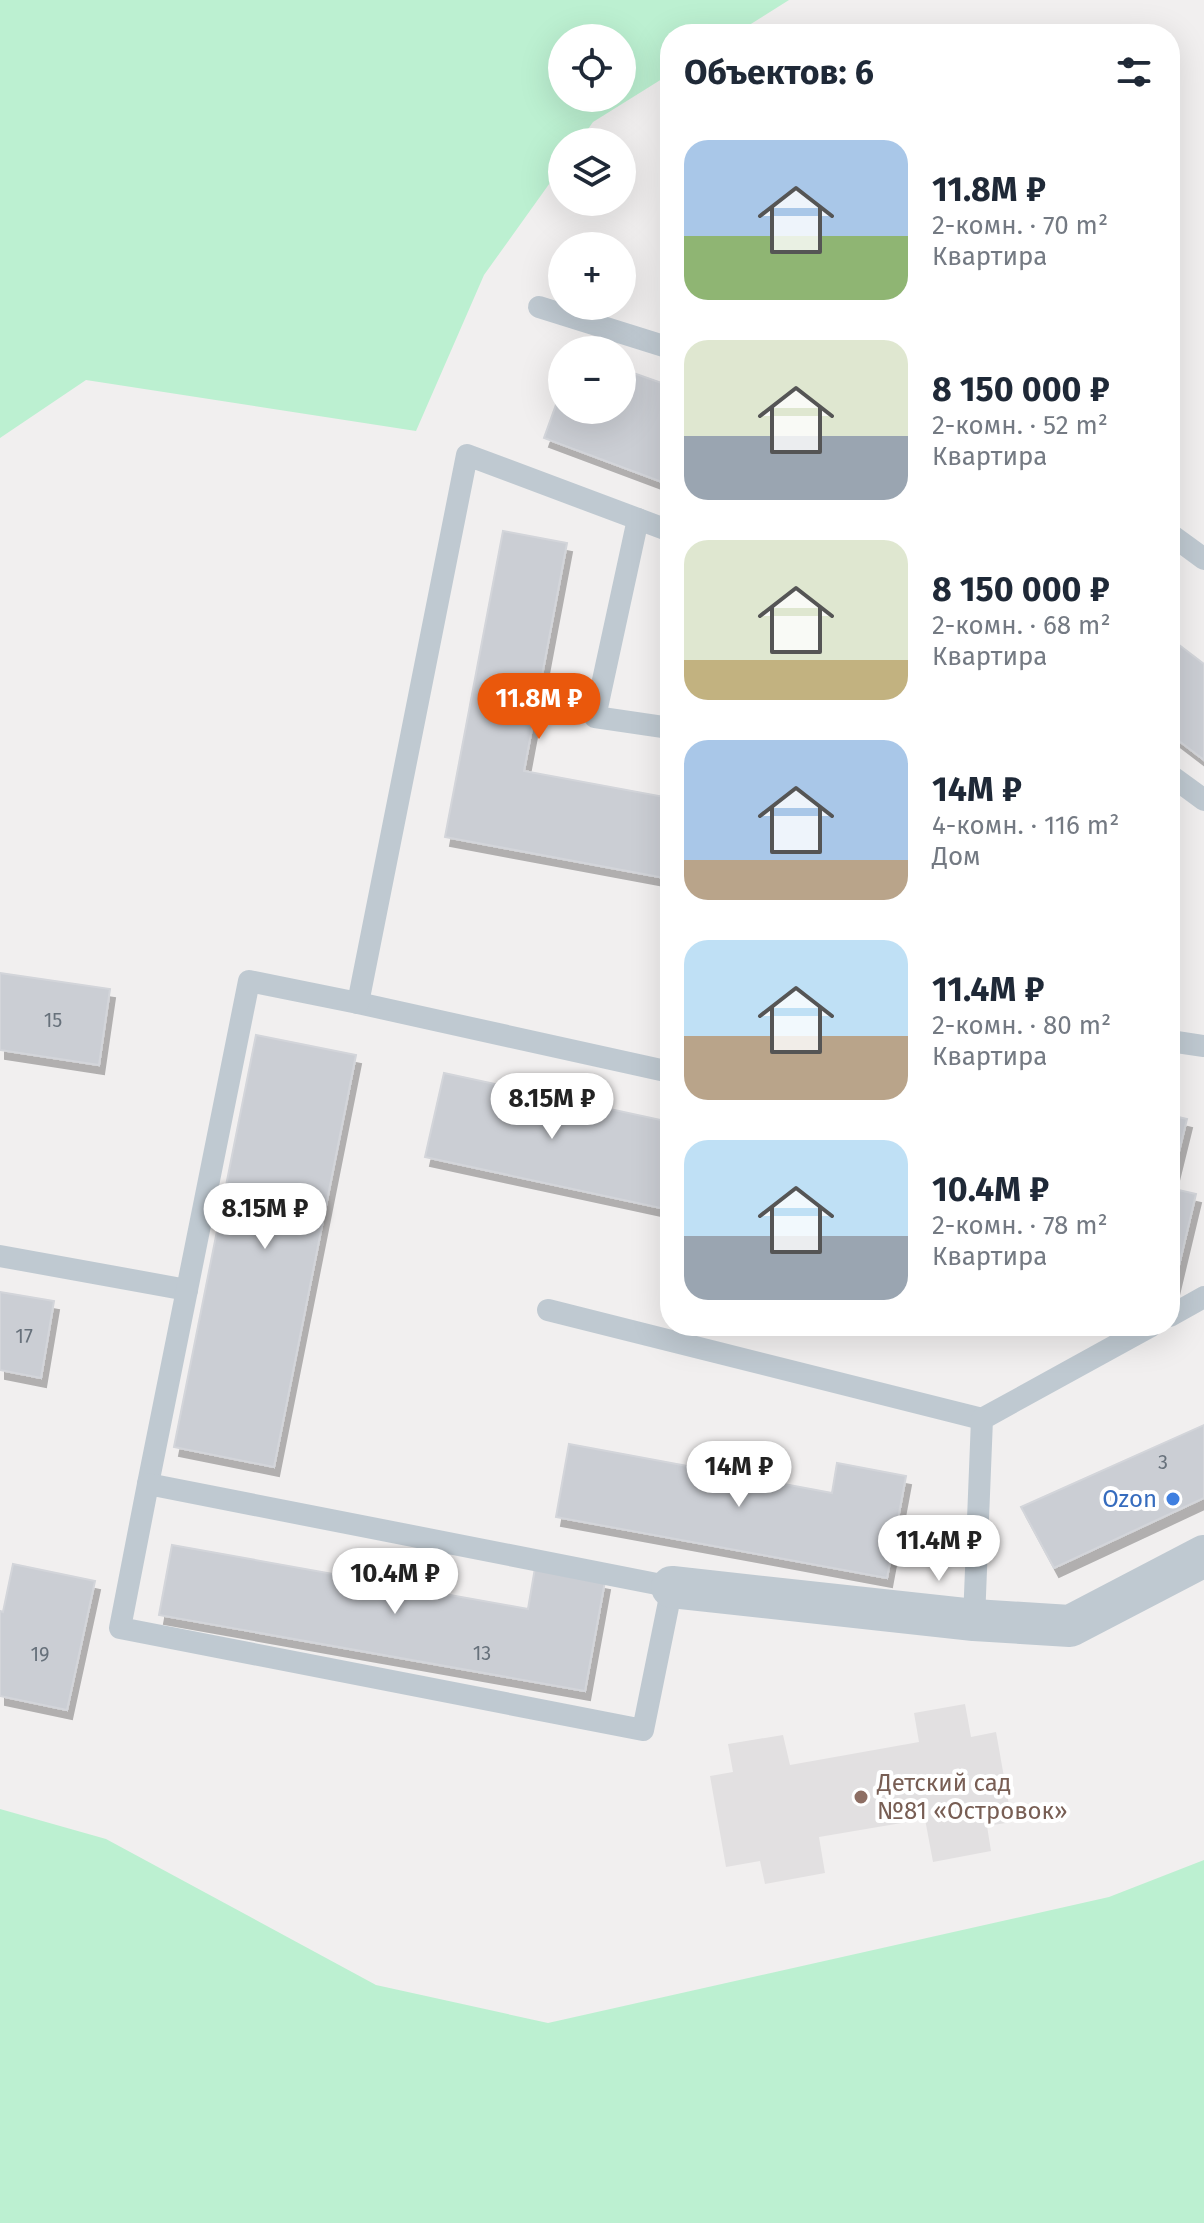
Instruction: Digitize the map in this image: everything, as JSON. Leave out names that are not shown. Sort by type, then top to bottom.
[{"type":"street","points":[[672,1587],[974,1620],[1070,1626],[1204,1556]]},
{"type":"lane","points":[[539,307],[660,345]]},
{"type":"lane","points":[[358,1003],[467,455],[660,527]]},
{"type":"lane","points":[[638,519],[595,717],[660,727]]},
{"type":"lane","points":[[1180,541],[1204,559]]},
{"type":"lane","points":[[1180,782],[1204,800]]},
{"type":"lane","points":[[148,1484],[672,1587],[643,1730],[120,1628],[148,1484],[249,981],[660,1070]]},
{"type":"lane","points":[[1180,1042],[1204,1046]]},
{"type":"lane","points":[[0,1256],[187,1290]]},
{"type":"lane","points":[[1180,1310],[1204,1297]]},
{"type":"lane","points":[[548,1310],[982,1419],[1133,1336]]},
{"type":"lane","points":[[974,1620],[982,1419]]},
{"type":"shaded area","name":"Детский сад №81 «Островок»","points":[[965,1704],[971,1737],[996,1732],[1012,1822],[987,1826],[991,1851],[933,1862],[925,1819],[819,1837],[825,1873],[765,1884],[760,1861],[726,1867],[710,1776],[733,1772],[728,1744],[783,1735],[790,1765],[919,1742],[914,1713]]},
{"type":"green space","points":[[0,0],[789,0],[751,24],[660,24],[660,80],[636,95],[636,24],[548,24],[548,112],[609,112],[589,128],[548,128],[548,186],[484,275],[416,431],[86,380],[0,438]]},
{"type":"green space","points":[[0,1809],[106,1839],[376,1985],[548,2023],[1109,1897],[1204,1860],[1204,2223],[0,2223]]},
{"type":"building","points":[[636,374],[660,382],[660,481],[544,438],[549,424],[636,424]]},
{"type":"building","points":[[503,531],[567,543],[524,771],[660,796],[660,877],[445,837]]},
{"type":"building","points":[[1180,646],[1204,664],[1204,760],[1180,742]]},
{"type":"building","points":[[0,973],[110,989],[99,1065],[0,1050]]},
{"type":"building","points":[[256,1035],[356,1055],[274,1467],[174,1447]]},
{"type":"building","points":[[444,1073],[660,1120],[660,1208],[425,1157]]},
{"type":"building","points":[[1180,1117],[1187,1119],[1180,1147]]},
{"type":"building","points":[[1180,1190],[1196,1194],[1180,1261]]},
{"type":"building","points":[[0,1292],[54,1301],[41,1378],[0,1370]]},
{"type":"building","points":[[1204,1425],[1204,1498],[1054,1568],[1021,1507]]},
{"type":"building","points":[[569,1444],[832,1493],[837,1463],[906,1476],[887,1578],[556,1517]]},
{"type":"building","points":[[172,1545],[528,1609],[535,1568],[605,1581],[585,1691],[159,1615]]},
{"type":"building","points":[[13,1564],[95,1581],[67,1710],[0,1696],[0,1611],[3,1612]]},
{"type":"place","name":"Ozon","points":[[1173,1499]]},
{"type":"place","name":"Детский сад №81 «Островок»","points":[[861,1797]]}]
